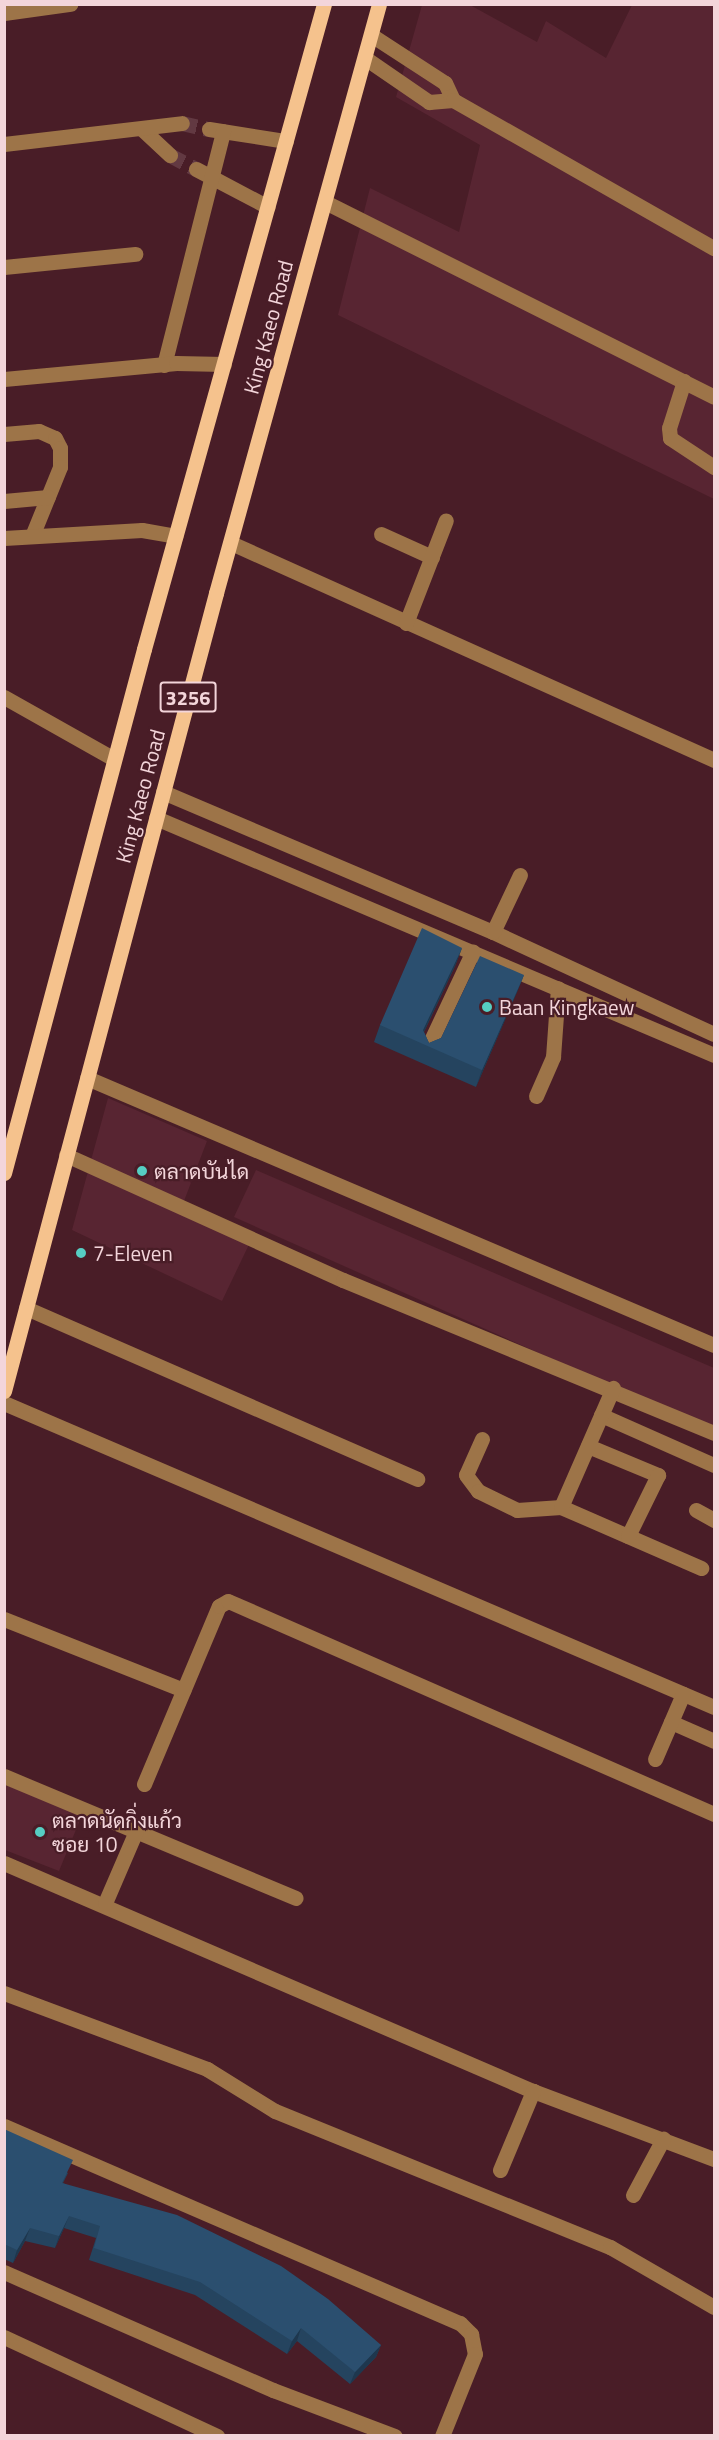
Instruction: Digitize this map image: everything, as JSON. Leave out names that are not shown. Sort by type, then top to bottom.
[{"type":"main road","name":"King Kaeo Road","points":[[4,1173],[9,1136],[324,4]]},
{"type":"main road","name":"King Kaeo Road","points":[[4,1391],[163,792],[379,4]]},
{"type":"street","points":[[4,13],[70,4]]},
{"type":"street","points":[[371,35],[445,83],[453,100]]},
{"type":"street","points":[[364,58],[429,102],[453,100],[714,248]]},
{"type":"street","points":[[4,144],[143,130],[170,122],[182,123]]},
{"type":"street","points":[[143,130],[170,155]]},
{"type":"street","points":[[164,364],[203,172],[216,130],[286,141]]},
{"type":"street","points":[[203,172],[268,207]]},
{"type":"street","points":[[325,202],[714,397]]},
{"type":"street","points":[[4,267],[135,254]]},
{"type":"street","points":[[4,379],[164,364],[224,364]]},
{"type":"street","points":[[684,381],[669,428],[670,438],[714,467]]},
{"type":"street","points":[[4,434],[39,431],[56,438],[60,467],[32,536]]},
{"type":"street","points":[[4,501],[48,497]]},
{"type":"street","points":[[406,623],[446,520]]},
{"type":"street","points":[[4,538],[142,530],[175,536]]},
{"type":"street","points":[[381,534],[432,557]]},
{"type":"street","points":[[231,543],[714,760]]},
{"type":"street","points":[[4,697],[114,759]]},
{"type":"street","points":[[163,792],[493,932],[714,1034]]},
{"type":"street","points":[[156,818],[714,1055]]},
{"type":"street","points":[[493,932],[520,875]]},
{"type":"street","points":[[426,1051],[472,951]]},
{"type":"street","points":[[536,1096],[553,1057],[558,988]]},
{"type":"street","points":[[87,1078],[714,1345]]},
{"type":"street","points":[[66,1155],[343,1280],[613,1388],[714,1433]]},
{"type":"street","points":[[26,1308],[417,1479]]},
{"type":"street","points":[[561,1507],[613,1388]]},
{"type":"street","points":[[4,1403],[714,1707]]},
{"type":"street","points":[[601,1415],[714,1464]]},
{"type":"street","points":[[482,1439],[466,1475],[478,1491],[517,1510],[561,1507],[701,1568]]},
{"type":"street","points":[[588,1446],[658,1475],[628,1536]]},
{"type":"street","points":[[696,1510],[714,1520]]},
{"type":"street","points":[[144,1784],[219,1606],[228,1601],[714,1814]]},
{"type":"street","points":[[4,1619],[183,1690]]},
{"type":"street","points":[[655,1760],[683,1694]]},
{"type":"street","points":[[671,1722],[714,1741]]},
{"type":"street","points":[[4,1776],[296,1898]]},
{"type":"street","points":[[105,1903],[136,1830]]},
{"type":"street","points":[[4,1863],[105,1903],[533,2091],[714,2159]]},
{"type":"street","points":[[4,1992],[207,2069],[275,2111],[610,2247],[714,2307]]},
{"type":"street","points":[[500,2170],[533,2091]]},
{"type":"street","points":[[4,2126],[460,2323],[471,2334],[475,2354],[442,2436]]},
{"type":"street","points":[[633,2196],[663,2139]]},
{"type":"street","points":[[4,2272],[273,2390],[395,2436]]},
{"type":"street","points":[[4,2337],[218,2436]]},
{"type":"shaded area","points":[[422,5],[470,5],[537,42],[546,21],[606,58],[632,5],[714,5],[714,499],[338,315],[370,188],[459,232],[480,145],[396,97]]},
{"type":"shaded area","name":"ตลาดบันได","points":[[108,1098],[207,1141],[184,1201],[254,1234],[222,1301],[72,1230]]},
{"type":"shaded area","points":[[256,1170],[714,1368],[714,1431],[234,1217]]},
{"type":"shaded area","name":"ตลาดนัดกิ่งแก้ว ซอย 10","points":[[4,1784],[82,1815],[59,1871],[5,1850]]},
{"type":"building","points":[[422,928],[462,948],[423,1030],[429,1043],[441,1038],[480,956],[524,975],[482,1070],[380,1025]]},
{"type":"building","points":[[4,2129],[73,2160],[62,2183],[177,2215],[281,2266],[328,2299],[381,2345],[355,2372],[301,2328],[292,2341],[200,2282],[94,2248],[100,2226],[69,2216],[59,2236],[30,2228],[17,2250],[4,2244]]},
{"type":"tunnel","points":[[182,123],[209,129]]},
{"type":"tunnel","points":[[170,155],[196,169]]},
{"type":"place","name":"Baan Kingkaew","points":[[487,1007]]},
{"type":"place","name":"ตลาดบันได","points":[[142,1171]]},
{"type":"place","name":"7-Eleven","points":[[81,1253]]},
{"type":"place","name":"ตลาดนัดกิ่งแก้ว ซอย 10","points":[[40,1832]]}]
